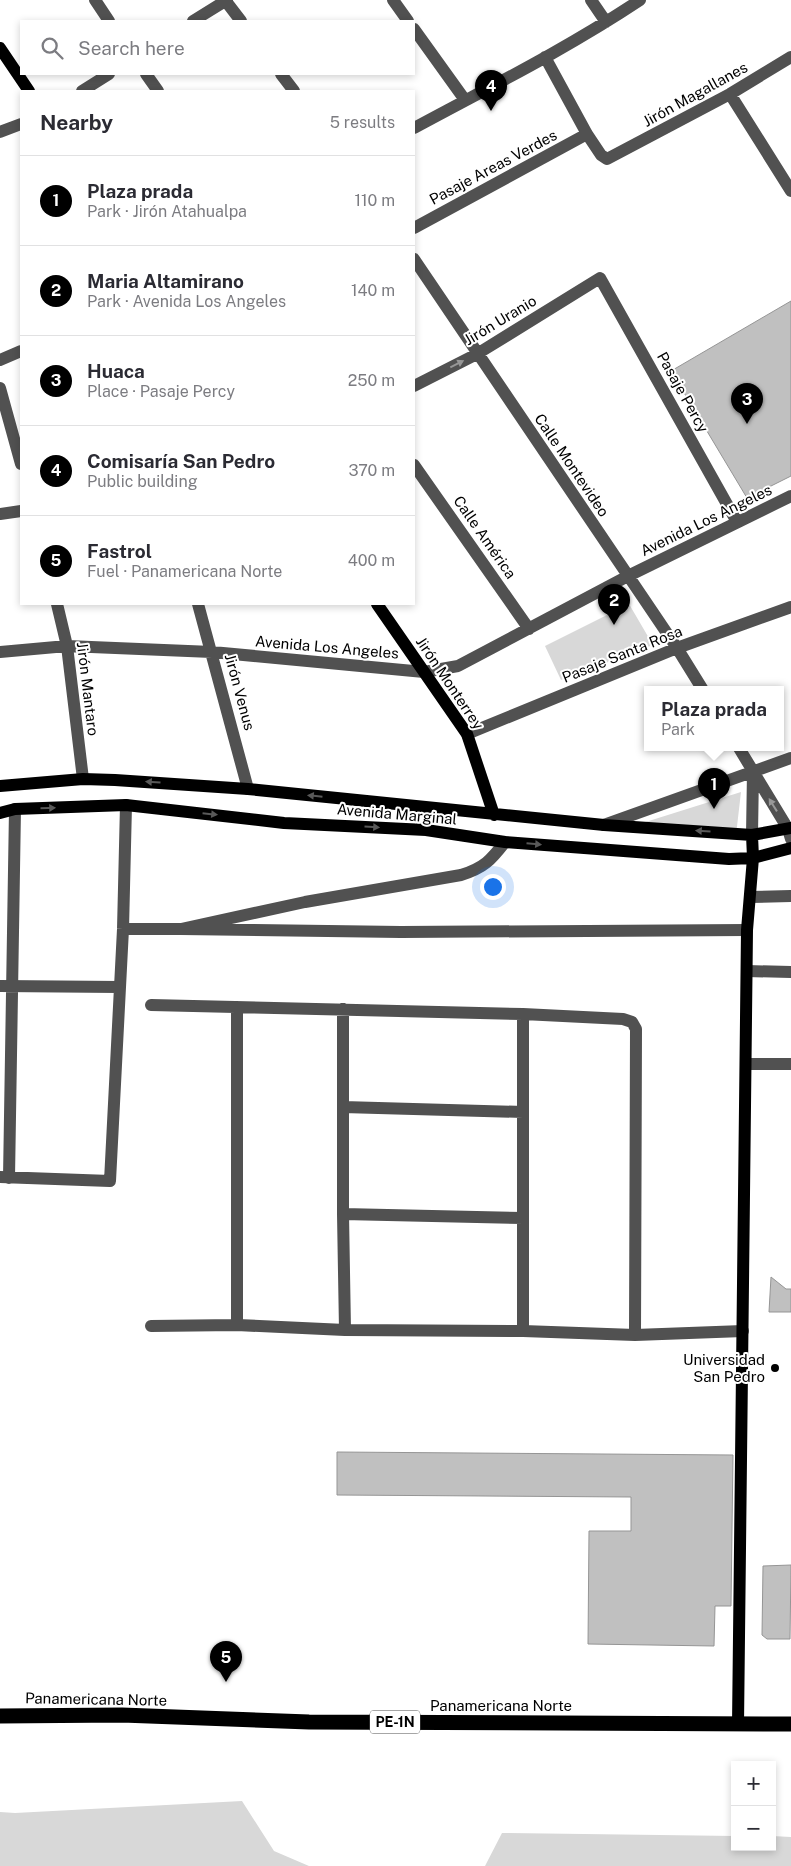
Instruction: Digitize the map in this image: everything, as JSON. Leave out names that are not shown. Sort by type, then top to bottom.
[{"type":"highway","name":"Panamericana Norte","points":[[0,1716],[122,1715],[309,1722],[791,1724]]},
{"type":"main road","points":[[0,48],[28,90]]},
{"type":"main road","name":"Jirón Monterrey","points":[[378,605],[467,734],[494,815]]},
{"type":"main road","name":"Avenida Marginal","points":[[0,786],[83,779],[248,789],[604,825],[752,834],[790,832]]},
{"type":"main road","name":"Avenida Marginal","points":[[0,813],[15,809],[126,805],[284,822],[426,830],[505,842],[728,859],[753,858],[791,848]]},
{"type":"main road","points":[[738,1725],[747,930],[753,858],[752,834]]},
{"type":"street","points":[[95,0],[108,20]]},
{"type":"street","points":[[194,20],[226,0],[240,20]]},
{"type":"street","points":[[392,0],[407,20]]},
{"type":"street","points":[[591,0],[606,22]]},
{"type":"street","points":[[415,127],[545,58],[640,0]]},
{"type":"street","points":[[415,30],[465,100]]},
{"type":"street","name":"Jirón Magallanes","points":[[587,134],[601,156],[607,159],[615,157],[730,94],[791,57]]},
{"type":"street","points":[[545,58],[587,134]]},
{"type":"street","points":[[84,90],[107,75]]},
{"type":"street","points":[[147,75],[157,90]]},
{"type":"street","points":[[282,75],[293,90]]},
{"type":"street","points":[[730,94],[791,191]]},
{"type":"street","points":[[0,132],[20,124]]},
{"type":"street","name":"Pasaje Areas Verdes","points":[[415,227],[587,134]]},
{"type":"street","name":"Calle Montevideo","points":[[415,261],[677,648],[701,686]]},
{"type":"street","name":"Jirón Uranio","points":[[415,385],[477,354],[600,278]]},
{"type":"street","name":"Pasaje Percy","points":[[600,278],[737,522]]},
{"type":"street","points":[[0,360],[20,351]]},
{"type":"street","points":[[0,388],[20,460]]},
{"type":"street","name":"Calle América","points":[[415,466],[529,629]]},
{"type":"street","name":"Avenida Los Angeles","points":[[0,652],[67,646],[212,652],[424,672],[458,666],[628,576],[791,496]]},
{"type":"street","points":[[0,514],[20,510]]},
{"type":"street","name":"Jirón Mantaro","points":[[57,605],[67,646],[83,779]]},
{"type":"street","name":"Jirón Venus","points":[[198,605],[248,789]]},
{"type":"street","name":"Pasaje Santa Rosa","points":[[467,734],[677,648],[791,607]]},
{"type":"street","points":[[740,751],[790,832]]},
{"type":"street","points":[[604,825],[791,758]]},
{"type":"street","points":[[752,834],[753,771]]},
{"type":"street","points":[[15,809],[6,986],[4,1178],[110,1181],[123,929],[126,805]]},
{"type":"street","points":[[181,929],[305,902],[462,875],[476,870],[489,862],[505,842]]},
{"type":"street","points":[[750,897],[791,896]]},
{"type":"street","points":[[123,929],[401,932],[747,930]]},
{"type":"street","points":[[747,971],[791,972]]},
{"type":"street","points":[[6,986],[119,987]]},
{"type":"street","points":[[151,1005],[523,1014],[622,1019],[632,1022],[636,1029],[635,1335]]},
{"type":"street","points":[[237,1007],[238,1326]]},
{"type":"street","points":[[343,1010],[345,1330]]},
{"type":"street","points":[[523,1014],[523,1331]]},
{"type":"street","points":[[746,1064],[791,1064]]},
{"type":"street","points":[[343,1107],[523,1112]]},
{"type":"street","points":[[343,1214],[523,1218]]},
{"type":"street","points":[[151,1326],[523,1331],[635,1335],[743,1331]]},
{"type":"shaded area","points":[[629,604],[653,645],[561,680],[545,646]]},
{"type":"shaded area","points":[[741,792],[736,835],[636,825]]},
{"type":"shaded area","points":[[242,1801],[274,1851],[309,1866],[0,1866],[0,1812],[15,1813]]},
{"type":"shaded area","points":[[502,1833],[731,1836],[731,1851],[776,1851],[776,1836],[791,1837],[791,1866],[485,1866]]},
{"type":"building","points":[[791,301],[791,476],[747,498],[671,371]]},
{"type":"building","points":[[771,1277],[786,1289],[791,1289],[791,1312],[769,1312]]},
{"type":"building","points":[[337,1452],[733,1455],[731,1606],[715,1606],[714,1646],[588,1644],[589,1531],[631,1531],[631,1497],[337,1495]]},
{"type":"building","points":[[791,1565],[790,1639],[767,1639],[762,1635],[763,1566]]},
{"type":"place","name":"Comisaría San Pedro","points":[[491,111]]},
{"type":"place","name":"Huaca","points":[[747,424]]},
{"type":"place","name":"Maria Altamirano","points":[[614,625]]},
{"type":"place","name":"Plaza prada","points":[[714,809]]},
{"type":"place","name":"Universidad San Pedro","points":[[775,1368]]},
{"type":"place","name":"Fastrol","points":[[226,1682]]}]
